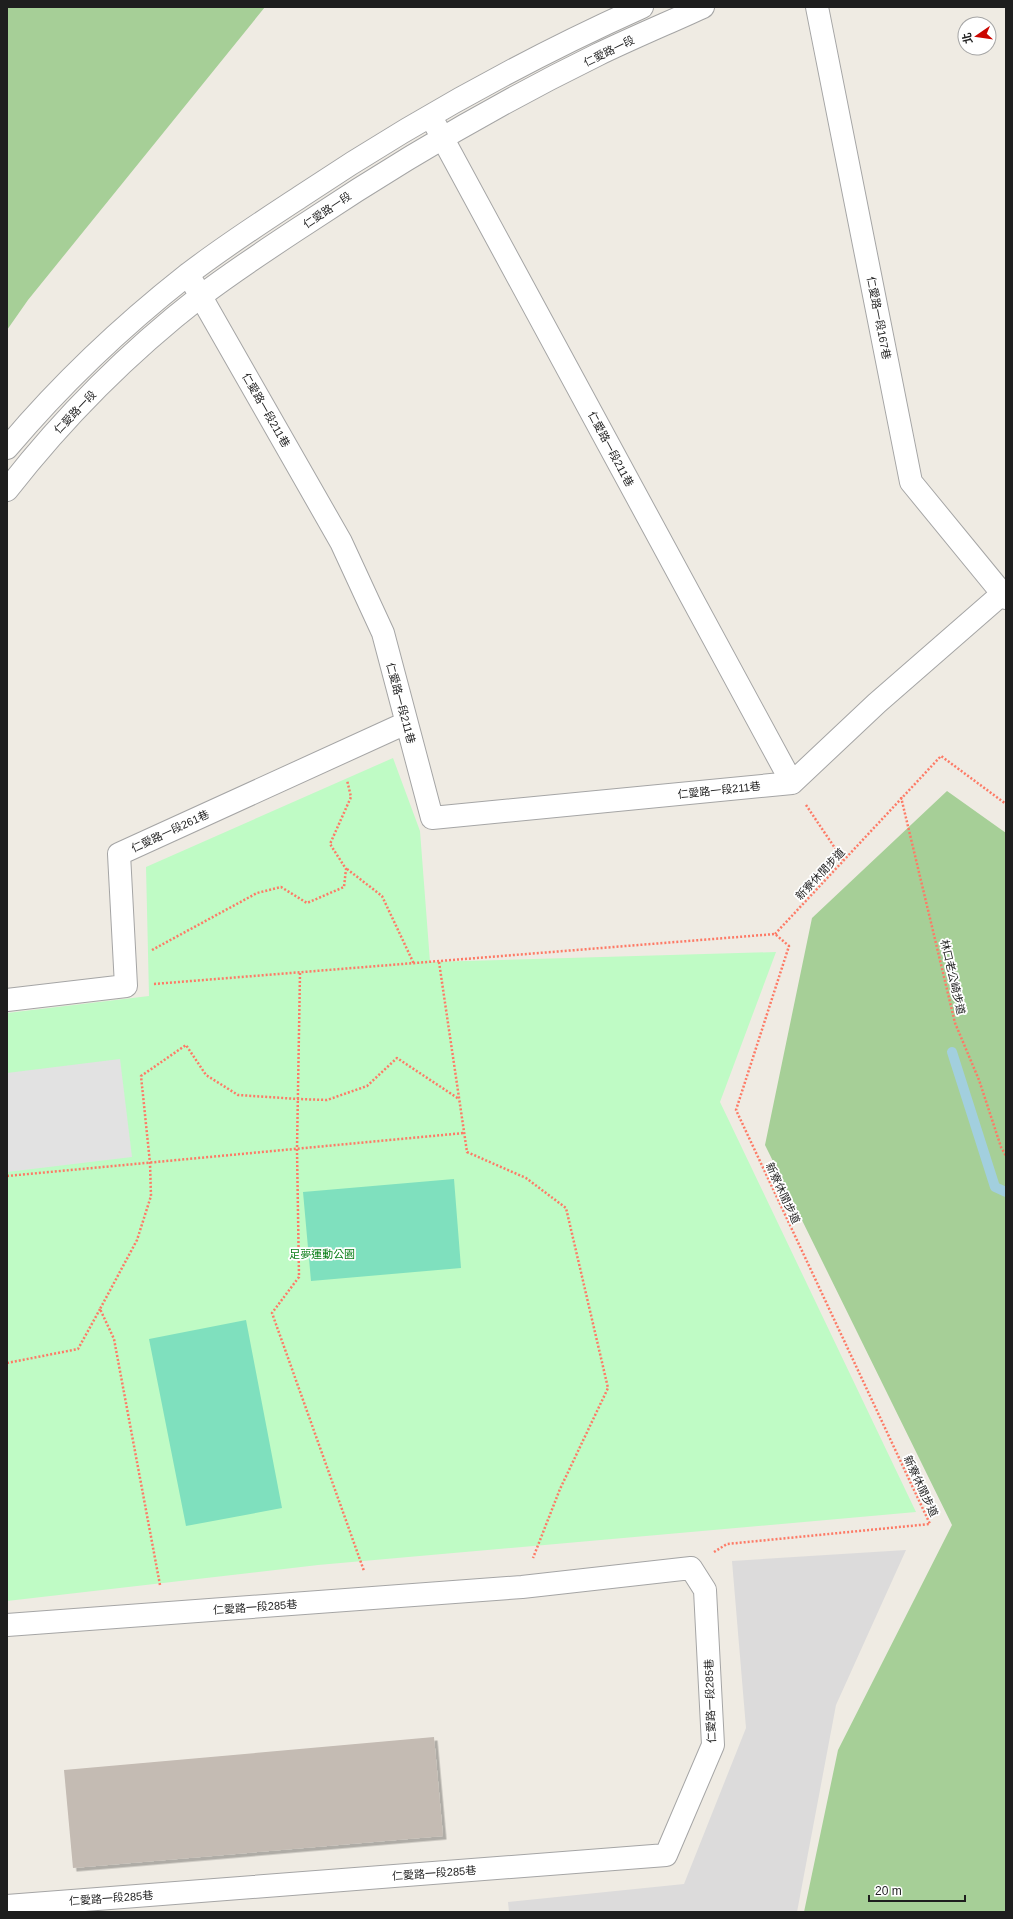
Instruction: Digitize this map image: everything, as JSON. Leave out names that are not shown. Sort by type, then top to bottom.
[{"type":"street","points":[[7,448],[41,409],[114,335],[188,274],[356,159],[430,114],[580,35],[642,7]]},
{"type":"street","name":"仁愛路一段","points":[[7,490],[35,454],[84,402],[137,352],[201,296],[371,180],[442,138],[597,56],[703,7]]},
{"type":"street","name":"仁愛路一段167巷","points":[[817,7],[911,482],[1004,596]]},
{"type":"street","name":"仁愛路一段211巷","points":[[188,274],[341,542],[383,633],[432,818],[792,783],[430,114]]},
{"type":"street","points":[[792,783],[877,703],[1004,596]]},
{"type":"street","name":"仁愛路一段261巷","points":[[126,986],[119,854],[406,723]]},
{"type":"street","points":[[7,1000],[126,986]]},
{"type":"street","name":"仁愛路一段285巷","points":[[7,1625],[522,1587],[691,1568],[705,1590],[713,1745],[666,1855],[7,1906]]},
{"type":"path","points":[[340,753],[351,797],[330,844],[346,868],[382,896],[414,964]]},
{"type":"path","name":"新寮休閒步道","points":[[691,1568],[727,1544],[930,1524],[736,1110],[789,946],[775,934],[941,756],[1006,804]]},
{"type":"path","points":[[792,783],[843,860]]},
{"type":"path","name":"林口老公崎步道","points":[[902,797],[955,1024],[979,1080],[1001,1147],[1006,1156]]},
{"type":"path","points":[[125,964],[257,893],[281,887],[307,902],[344,887],[346,868]]},
{"type":"path","points":[[126,986],[775,934]]},
{"type":"path","points":[[439,962],[467,1152],[526,1178],[566,1208],[608,1388],[560,1489],[522,1587]]},
{"type":"path","points":[[300,973],[297,1150],[299,1277],[272,1313],[373,1598]]},
{"type":"path","points":[[7,1363],[78,1349],[137,1240],[151,1196],[150,1163],[141,1076],[186,1045],[206,1075],[238,1095],[327,1100],[367,1086],[397,1058],[459,1099]]},
{"type":"path","points":[[7,1176],[297,1150],[464,1133]]},
{"type":"path","points":[[100,1308],[114,1339],[165,1613]]},
{"type":"shaded area","points":[[120,1059],[132,1157],[7,1172],[7,1073]]},
{"type":"shaded area","points":[[906,1550],[836,1705],[797,1912],[509,1912],[508,1902],[684,1884],[746,1728],[732,1561]]},
{"type":"green space","points":[[7,7],[265,7],[28,300],[7,330]]},
{"type":"green space","name":"足夢運動公園","points":[[393,758],[420,831],[430,962],[776,952],[720,1102],[916,1512],[318,1565],[7,1601],[7,1013],[149,996],[146,867]]},
{"type":"green space","points":[[947,791],[1006,833],[1006,1912],[804,1912],[838,1750],[952,1525],[765,1145],[812,918]]},
{"type":"green space","points":[[454,1179],[461,1268],[311,1281],[303,1192]]},
{"type":"green space","points":[[246,1320],[282,1508],[186,1526],[149,1339]]},
{"type":"building","points":[[434,1737],[443,1836],[73,1868],[64,1770]]},
{"type":"waterway","points":[[952,1052],[995,1187],[1006,1192]]}]
